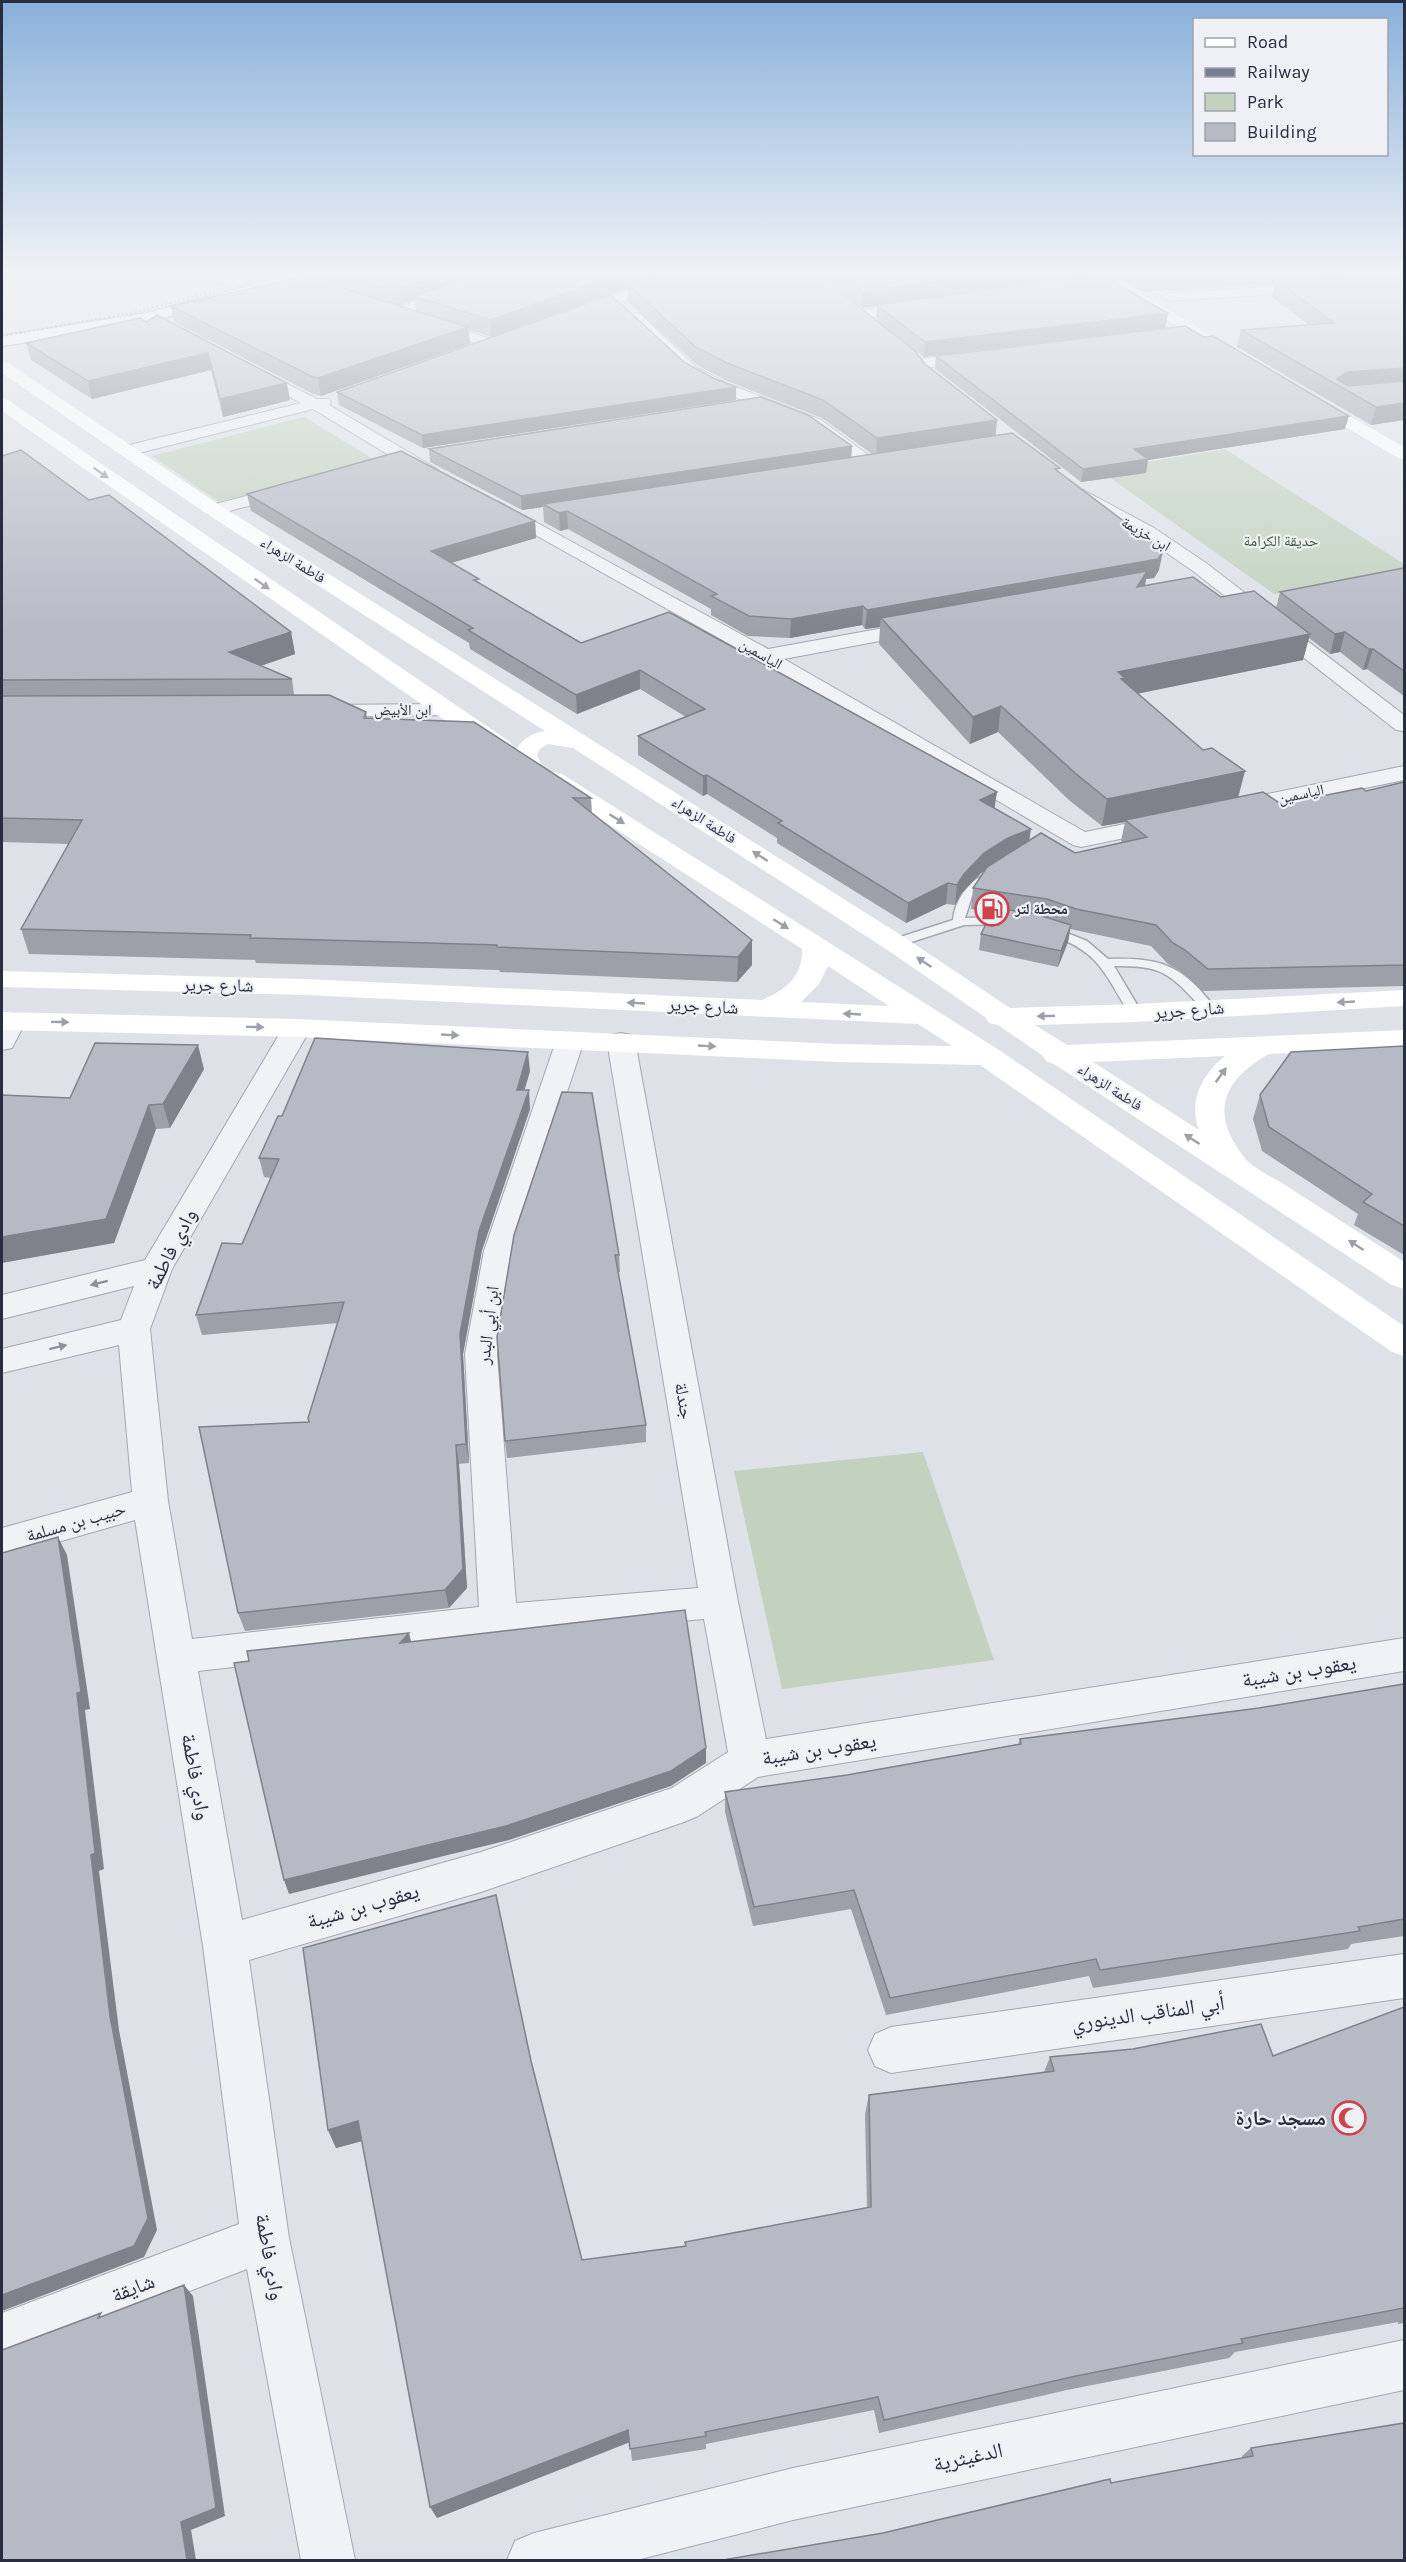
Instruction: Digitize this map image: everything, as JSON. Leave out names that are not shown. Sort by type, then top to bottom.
[{"type":"main road","name":"فاطمة الزهراء","points":[[43,394],[494,704],[587,746],[895,943],[1003,1017],[1404,1277]]},
{"type":"main road","points":[[1303,394],[1404,454]]},
{"type":"main road","points":[[2,404],[445,710],[815,946],[888,1006],[918,1034],[921,1040],[912,1048],[900,1052],[864,1054]]},
{"type":"main road","points":[[445,710],[473,715],[494,704]]},
{"type":"main road","points":[[529,764],[525,755],[529,744],[536,740],[563,737],[587,746]]},
{"type":"main road","points":[[764,1009],[782,1002],[808,982],[817,958],[815,946]]},
{"type":"main road","points":[[888,1006],[938,1010],[952,1008],[956,1003],[955,996],[946,978]]},
{"type":"main road","name":"شارع جرير","points":[[2,979],[305,987],[764,1009],[888,1006],[926,1016],[1003,1017],[1136,1013],[1404,998]]},
{"type":"main road","points":[[1107,1014],[1081,1021],[1072,1027],[1069,1036],[1087,1046],[1116,1053]]},
{"type":"main road","points":[[926,1016],[1056,1102],[1404,1343]]},
{"type":"main road","points":[[5,1028],[297,1028],[570,1041],[621,1041],[864,1054],[987,1056],[1116,1053],[1404,1039]]},
{"type":"main road","points":[[1234,1166],[1215,1134],[1211,1124],[1209,1104],[1214,1085],[1225,1069],[1242,1055],[1263,1045]]},
{"type":"main road","points":[[1056,1102],[1046,1080],[1048,1074],[1063,1071],[1077,1072],[1101,1081]]},
{"type":"street","points":[[295,394],[405,459],[446,480]]},
{"type":"street","points":[[738,394],[815,423],[870,463]]},
{"type":"street","points":[[127,451],[337,399]]},
{"type":"street","points":[[726,409],[761,403]]},
{"type":"street","points":[[382,465],[428,455]]},
{"type":"street","points":[[846,467],[891,460]]},
{"type":"street","points":[[214,510],[304,486]]},
{"type":"street","name":"ابن خزيمة","points":[[1072,488],[1167,544],[1252,606],[1404,725]]},
{"type":"street","name":"الياسمين","points":[[478,496],[765,656],[1081,840],[1185,818]]},
{"type":"street","points":[[519,518],[543,514]]},
{"type":"street","points":[[1186,580],[1210,576]]},
{"type":"street","points":[[1252,606],[1276,601]]},
{"type":"street","points":[[765,656],[939,624]]},
{"type":"street","name":"ابن الأبيض","points":[[301,711],[445,710]]},
{"type":"street","name":"الياسمين","points":[[1220,811],[1404,773]]},
{"type":"street","name":"وادي فاطمة","points":[[297,1028],[156,1269],[134,1329],[150,1502],[225,1946],[265,2238],[328,2560]]},
{"type":"street","name":"ابن أبي البدر","points":[[499,1621],[481,1354],[499,1251],[570,1041]]},
{"type":"street","name":"جندلة","points":[[621,1041],[719,1602],[750,1760]]},
{"type":"street","points":[[2,1307],[156,1269]]},
{"type":"street","points":[[2,1361],[134,1329]]},
{"type":"street","name":"حبيب بن مسلمة","points":[[2,1543],[150,1502]]},
{"type":"street","points":[[176,1657],[499,1621],[719,1602]]},
{"type":"street","name":"يعقوب بن شيبة","points":[[225,1946],[481,1872],[684,1803],[750,1760],[1402,1660]]},
{"type":"street","name":"أبي المناقب الدينوري","points":[[891,2050],[1404,1976]]},
{"type":"street","name":"شايقة","points":[[2,2338],[265,2238]]},
{"type":"street","name":"الدغيثرية","points":[[534,2560],[793,2494],[1404,2365]]},
{"type":"lane","points":[[959,921],[959,911],[969,892],[997,871]]},
{"type":"lane","points":[[895,943],[959,921],[987,919],[1022,923]]},
{"type":"lane","points":[[1044,928],[1089,946],[1106,963],[1136,1013]]},
{"type":"lane","points":[[1106,963],[1142,961],[1159,963],[1172,971],[1209,1008]]},
{"type":"green space","points":[[304,417],[375,460],[219,502],[152,456]]},
{"type":"green space","name":"حديقة الكرامة","points":[[1225,449],[1404,564],[1404,570],[1274,594],[1099,470]]},
{"type":"green space","points":[[923,1452],[994,1660],[782,1689],[734,1471]]},
{"type":"building","points":[[219,394],[243,394],[220,399]]},
{"type":"building","points":[[340,394],[693,394],[422,435]]},
{"type":"building","points":[[806,394],[963,394],[997,420],[877,438],[823,400]]},
{"type":"building","points":[[985,394],[1311,394],[1349,416],[1134,449],[1148,459],[1083,469]]},
{"type":"building","points":[[1352,394],[1404,394],[1404,403],[1376,407]]},
{"type":"building","points":[[761,397],[808,415],[852,446],[521,496],[429,449]]},
{"type":"building","points":[[1012,433],[1060,468],[1055,469],[1163,551],[1158,559],[867,610],[863,606],[791,619],[749,616],[711,596],[717,594],[619,539],[567,511],[559,513],[543,504]]},
{"type":"building","points":[[21,450],[89,500],[109,495],[291,632],[229,652],[292,679],[2,680],[2,456]]},
{"type":"building","points":[[401,451],[535,521],[431,551],[479,579],[474,580],[581,643],[669,612],[997,792],[980,800],[1031,829],[1008,838],[984,853],[957,885],[948,883],[908,903],[778,823],[782,821],[638,736],[705,709],[640,670],[576,695],[468,630],[473,628],[247,494]]},
{"type":"building","points":[[1404,568],[1404,671],[1345,632],[1335,634],[1280,592]]},
{"type":"building","points":[[1147,571],[1137,587],[1193,577],[1221,597],[1254,591],[1310,634],[1118,672],[1125,678],[1121,679],[1203,750],[1212,748],[1245,771],[1107,799],[1001,706],[973,717],[881,618]]},
{"type":"building","points":[[329,695],[366,712],[364,718],[474,722],[591,798],[573,798],[752,940],[738,957],[497,947],[497,945],[250,938],[251,935],[21,929],[82,820],[2,818],[2,696]]},
{"type":"building","points":[[1404,782],[1404,965],[1208,969],[1173,943],[1156,925],[1076,909],[1047,899],[973,888],[987,867],[1041,833],[1075,853],[1147,837],[1125,820],[1263,792],[1281,804],[1362,788],[1366,791]]},
{"type":"building","points":[[994,908],[1032,913],[1071,925],[1061,951],[981,934]]},
{"type":"building","points":[[315,1038],[528,1052],[517,1090],[529,1090],[479,1231],[460,1334],[466,1444],[456,1445],[463,1569],[445,1590],[238,1613],[199,1427],[309,1422],[308,1418],[344,1302],[196,1315],[222,1243],[242,1244],[279,1159],[259,1158],[278,1116],[282,1116]]},
{"type":"building","points":[[95,1043],[198,1045],[163,1104],[149,1105],[106,1219],[2,1237],[2,1095],[70,1098]]},
{"type":"building","points":[[1404,1046],[1404,1226],[1363,1202],[1372,1194],[1269,1127],[1260,1095],[1291,1052]]},
{"type":"building","points":[[562,1092],[592,1093],[619,1255],[615,1255],[646,1425],[505,1441],[497,1337],[514,1235]]},
{"type":"building","points":[[58,1537],[81,1692],[77,1693],[95,1853],[91,1855],[110,2016],[148,2218],[134,2246],[2,2295],[2,1553]]},
{"type":"building","points":[[685,1610],[706,1748],[671,1771],[506,1826],[284,1880],[234,1663],[249,1661],[247,1651],[409,1633],[400,1643]]},
{"type":"building","points":[[1404,1684],[1404,1919],[1358,1927],[1360,1931],[1100,1970],[1096,1959],[890,1998],[854,1890],[754,1907],[725,1792],[847,1775],[1021,1744],[1020,1739],[1259,1708]]},
{"type":"building","points":[[496,1895],[531,2061],[582,2260],[686,2246],[685,2242],[871,2207],[869,2095],[1054,2071],[1050,2057],[1133,2049],[1261,2024],[1273,2056],[1404,2007],[1404,2308],[1241,2339],[1243,2343],[1076,2376],[884,2420],[878,2397],[705,2432],[706,2436],[630,2449],[628,2430],[430,2507],[358,2121],[328,2130],[303,1948]]},
{"type":"building","points":[[184,2285],[216,2508],[181,2522],[187,2560],[2,2560],[2,2350],[101,2313],[98,2318]]},
{"type":"building","points":[[1404,2423],[1404,2560],[723,2560],[883,2533],[1110,2479],[1111,2483],[1253,2456],[1251,2448]]},
{"type":"place","name":"محطة لتر","points":[[992,909]]},
{"type":"place","name":"مسجد حارة","points":[[1349,2118]]}]
